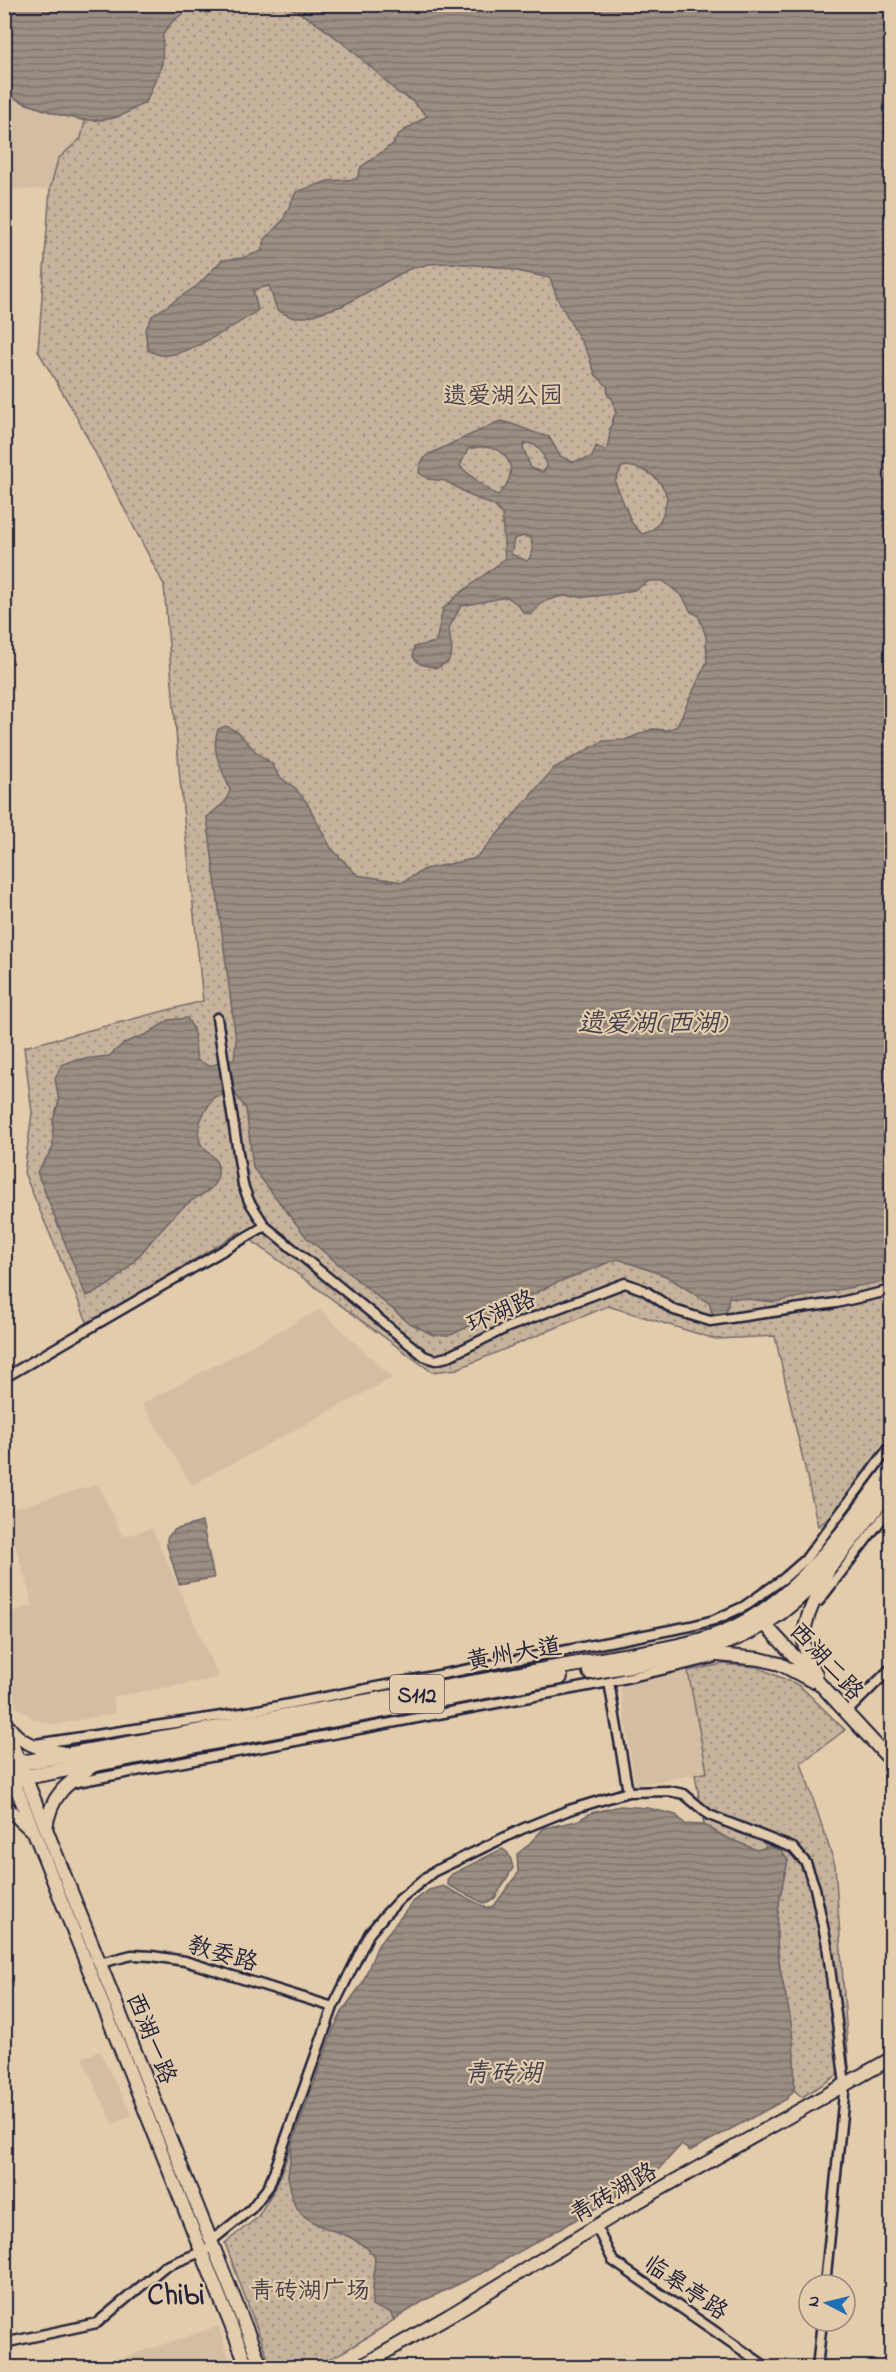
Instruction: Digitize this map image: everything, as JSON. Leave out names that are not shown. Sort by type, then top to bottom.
[{"type":"main road","name":"黄州大道","points":[[9,1763],[72,1755],[250,1724],[675,1646],[720,1634],[760,1620],[805,1578],[829,1552],[891,1467]]},
{"type":"main road","name":"黄州大道","points":[[14,1779],[692,1653],[725,1642],[806,1590],[831,1564],[891,1486]]},
{"type":"main road","points":[[822,1686],[808,1659],[804,1643],[805,1628],[831,1564]]},
{"type":"main road","name":"西湖二路","points":[[760,1620],[891,1762]]},
{"type":"main road","points":[[692,1653],[760,1659],[780,1664],[822,1686]]},
{"type":"main road","points":[[4,1723],[17,1737],[31,1745],[72,1755]]},
{"type":"main road","name":"西湖一路","points":[[4,1723],[9,1763],[14,1779],[100,1964],[208,2247],[248,2367]]},
{"type":"main road","points":[[4,1805],[41,1834],[53,1801],[69,1783],[94,1764]]},
{"type":"main road","name":"西湖一路","points":[[41,1834],[208,2247],[262,2366]]},
{"type":"main road","name":"青砖湖路","points":[[358,2367],[450,2315],[596,2226],[891,2058]]},
{"type":"street","name":"环湖路","points":[[217,1018],[243,1185],[249,1201],[265,1226],[424,1356],[435,1360],[447,1357],[508,1327],[624,1282],[644,1290],[674,1310],[710,1321],[836,1303],[891,1290]]},
{"type":"street","points":[[4,1378],[265,1226]]},
{"type":"street","points":[[31,1745],[242,1713],[714,1620],[743,1607],[783,1579],[805,1560],[891,1444]]},
{"type":"street","points":[[813,1608],[891,1506]]},
{"type":"street","points":[[69,1783],[609,1682],[724,1655]]},
{"type":"street","points":[[846,1713],[891,1666]]},
{"type":"street","points":[[609,1682],[628,1792]]},
{"type":"street","points":[[4,2343],[97,2323],[164,2267],[208,2247],[251,2209],[269,2186],[333,2007],[369,1934],[400,1899],[433,1872],[522,1829],[569,1810],[628,1792],[669,1791],[684,1794],[709,1815],[734,1827],[785,1843],[801,1855],[811,1874],[828,1945],[845,2084],[826,2273]]},
{"type":"street","name":"教委路","points":[[100,1964],[132,1955],[185,1961],[333,2007]]},
{"type":"street","name":"临皋亭路","points":[[596,2226],[613,2261],[768,2367]]},
{"type":"street","points":[[817,2367],[821,2333]]},
{"type":"shaded area","points":[[4,94],[27,104],[85,121],[81,138],[58,159],[50,189],[5,190]]},
{"type":"shaded area","points":[[320,1309],[392,1378],[192,1485],[142,1404]]},
{"type":"shaded area","points":[[98,1484],[123,1537],[152,1528],[219,1678],[113,1697],[115,1713],[55,1725],[34,1720],[16,1706],[5,1669],[5,1614],[33,1605],[5,1511]]},
{"type":"shaded area","points":[[688,1671],[707,1773],[635,1785],[620,1685]]},
{"type":"shaded area","points":[[100,2051],[132,2116],[113,2124],[82,2058]]},
{"type":"shaded area","points":[[218,2326],[232,2367],[95,2367]]},
{"type":"green space","name":"遗爱湖(西湖)","points":[[5,5],[891,5],[892,1435],[831,1518],[818,1526],[775,1336],[715,1339],[608,1306],[457,1369],[432,1372],[240,1232],[88,1324],[24,1173],[32,1113],[24,1047],[203,1001],[180,780],[164,585],[74,412],[38,351],[50,189],[58,159],[81,138],[85,121],[27,104],[5,94]]},
{"type":"green space","points":[[723,1664],[757,1667],[800,1686],[845,1730],[801,1763],[835,1865],[849,2068],[802,2097],[794,2090],[793,2052],[777,1938],[779,1899],[788,1860],[769,1846],[757,1851],[704,1825],[695,1775],[707,1772],[688,1671]]},
{"type":"green space","name":"青砖湖广场","points":[[292,2144],[288,2177],[318,2225],[350,2237],[366,2247],[375,2257],[372,2306],[390,2312],[394,2320],[325,2361],[301,2367],[277,2367],[269,2361],[225,2243],[257,2218],[276,2187]]},
{"type":"water","points":[[5,4],[194,5],[172,22],[163,34],[162,64],[146,102],[117,117],[89,120],[60,115],[5,94]]},
{"type":"water","name":"遗爱湖(西湖)","points":[[282,5],[891,5],[891,1280],[774,1302],[729,1297],[726,1314],[714,1318],[709,1303],[666,1276],[618,1259],[556,1283],[451,1335],[433,1335],[408,1322],[307,1238],[253,1168],[246,1109],[234,1092],[214,1097],[199,1125],[201,1144],[217,1163],[218,1174],[214,1184],[177,1213],[115,1280],[101,1290],[86,1296],[37,1172],[53,1148],[53,1120],[59,1101],[55,1079],[61,1065],[74,1060],[109,1056],[124,1043],[147,1034],[169,1020],[187,1018],[193,1028],[197,1060],[209,1066],[234,1059],[236,1041],[207,817],[226,801],[230,790],[216,753],[218,729],[226,726],[238,732],[257,753],[271,763],[280,777],[295,788],[307,803],[331,848],[357,875],[403,882],[425,869],[473,859],[482,852],[554,768],[603,741],[625,740],[652,729],[669,730],[677,726],[707,661],[706,636],[698,615],[691,612],[682,596],[663,581],[649,581],[634,590],[614,594],[585,597],[562,596],[542,602],[532,614],[524,613],[507,597],[461,606],[449,628],[452,652],[448,662],[437,668],[420,664],[413,657],[414,647],[436,642],[443,609],[505,559],[502,515],[495,506],[471,496],[446,481],[428,479],[419,473],[420,464],[427,455],[500,421],[549,437],[560,456],[573,462],[592,457],[596,446],[606,451],[616,413],[612,398],[608,396],[607,386],[595,374],[588,354],[557,298],[550,278],[498,267],[451,263],[429,264],[409,269],[342,306],[306,317],[291,317],[277,310],[269,286],[253,290],[258,310],[211,339],[170,355],[159,355],[148,350],[145,331],[152,316],[198,285],[222,260],[242,258],[262,251],[265,239],[283,220],[296,192],[328,181],[357,179],[361,167],[393,144],[399,134],[427,116],[343,43],[296,11]],"holes":[[[525,443],[530,443],[540,450],[547,467],[543,472],[531,468],[523,447]],[[489,448],[498,451],[509,462],[509,478],[498,495],[460,466],[468,449]],[[622,467],[634,467],[652,475],[665,490],[667,497],[663,515],[657,525],[648,532],[642,534],[632,523],[615,482]],[[524,536],[531,538],[532,550],[527,561],[511,554],[514,539]]]},
{"type":"water","points":[[202,1522],[214,1578],[179,1584],[167,1546],[167,1538],[174,1530]]},
{"type":"water","name":"青砖湖","points":[[620,1806],[648,1808],[676,1815],[685,1824],[704,1825],[725,1837],[757,1850],[769,1846],[781,1850],[788,1861],[779,1906],[777,1944],[790,2016],[794,2090],[787,2099],[690,2151],[681,2145],[657,2171],[605,2203],[480,2274],[425,2300],[394,2320],[390,2312],[372,2306],[375,2257],[366,2247],[350,2237],[318,2225],[302,2215],[294,2204],[288,2177],[292,2144],[333,2030],[343,2010],[362,1984],[378,1945],[414,1901],[429,1890],[443,1886],[487,1908],[494,1906],[518,1873],[517,1854],[544,1828],[577,1821],[591,1813]]},
{"type":"water","points":[[502,1849],[511,1859],[513,1868],[495,1898],[488,1903],[483,1903],[448,1885],[447,1880],[452,1874]]},
{"type":"district","name":"Chibi","points":[[176,2294]]},
{"type":"park label","name":"遗爱湖公园","points":[[503,395]]}]
